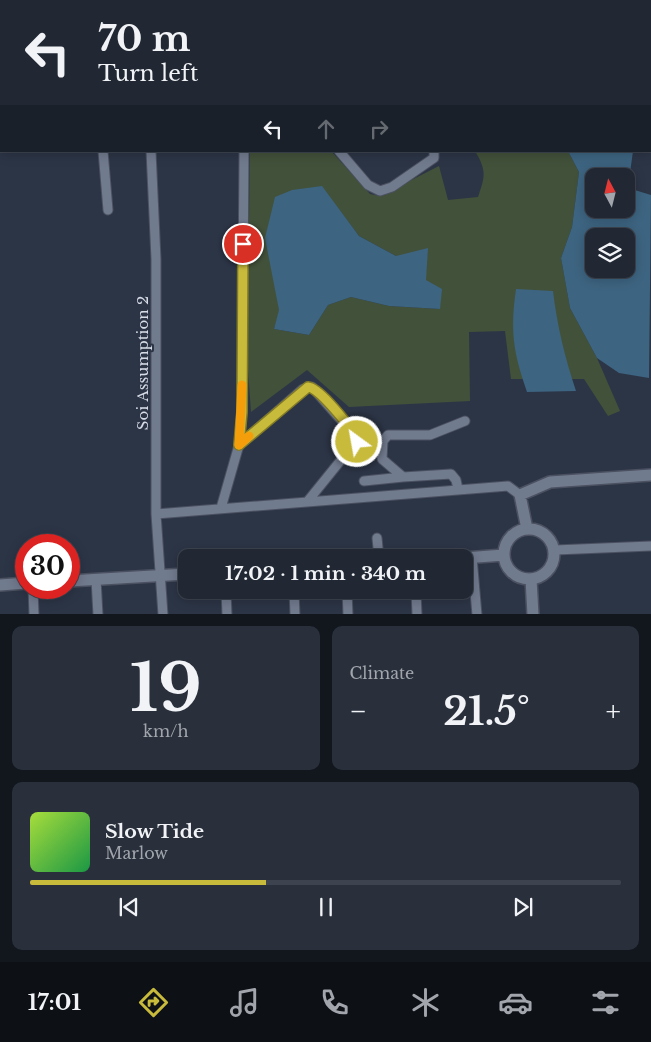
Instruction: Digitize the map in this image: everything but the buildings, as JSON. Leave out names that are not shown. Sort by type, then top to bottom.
[{"type":"street","points":[[103,152],[108,210]]},
{"type":"street","name":"Soi Assumption 2","points":[[151,152],[156,285],[156,514],[163,614]]},
{"type":"street","points":[[221,508],[239,445],[242,412],[244,152]]},
{"type":"street","points":[[340,152],[368,185],[380,191],[392,187],[434,158],[434,152]]},
{"type":"street","points":[[239,445],[303,389],[312,387],[358,439],[307,502]]},
{"type":"street","points":[[403,477],[382,460],[384,437],[430,434],[465,421]]},
{"type":"street","points":[[364,482],[451,474],[456,480],[458,489]]},
{"type":"street","points":[[520,495],[550,482],[651,475]]},
{"type":"street","points":[[156,514],[508,486],[520,495],[527,528]]},
{"type":"street","points":[[527,528],[546,534],[552,541],[555,550],[554,561],[548,571],[531,580],[519,577],[511,571],[504,555],[506,544],[511,536],[527,528]]},
{"type":"street","points":[[377,538],[378,549]]},
{"type":"street","points":[[555,550],[651,546]]},
{"type":"street","points":[[473,557],[504,555]]},
{"type":"street","points":[[80,580],[178,574]]},
{"type":"street","points":[[96,579],[98,614]]},
{"type":"street","points":[[531,580],[533,614]]},
{"type":"street","points":[[0,585],[15,584]]},
{"type":"street","points":[[473,589],[477,614]]},
{"type":"street","points":[[33,599],[34,614]]},
{"type":"street","points":[[226,599],[227,614]]},
{"type":"street","points":[[294,599],[295,614]]},
{"type":"street","points":[[347,599],[348,614]]},
{"type":"street","points":[[416,599],[417,614]]},
{"type":"green space","points":[[250,152],[332,152],[370,194],[380,196],[439,166],[448,200],[478,197],[484,174],[482,164],[476,152],[569,152],[579,172],[572,227],[561,258],[570,308],[597,358],[620,411],[608,416],[584,379],[511,379],[505,331],[469,332],[470,401],[349,407],[307,370],[251,412],[247,355]],"holes":[[[321,186],[359,236],[396,256],[426,280],[440,309],[389,306],[351,297],[328,305],[309,335],[274,329]]]},
{"type":"water","points":[[569,152],[633,152],[631,168],[585,168],[585,218],[635,218],[635,190],[651,195],[649,378],[619,373],[597,358],[570,308],[561,258],[572,227],[579,172]]},
{"type":"water","points":[[322,186],[359,236],[396,256],[428,248],[426,280],[442,289],[440,309],[389,306],[351,297],[328,305],[309,335],[274,329],[279,310],[265,238],[275,197],[292,190]]},
{"type":"water","points":[[516,289],[553,291],[562,341],[576,391],[527,392],[514,341],[513,317]]},
{"type":"slow traffic","points":[[242,385],[239,445],[249,436]]},
{"type":"route","points":[[243,244],[242,412],[239,445],[303,389],[308,387],[312,387],[326,400],[358,437],[357,442]]}]
